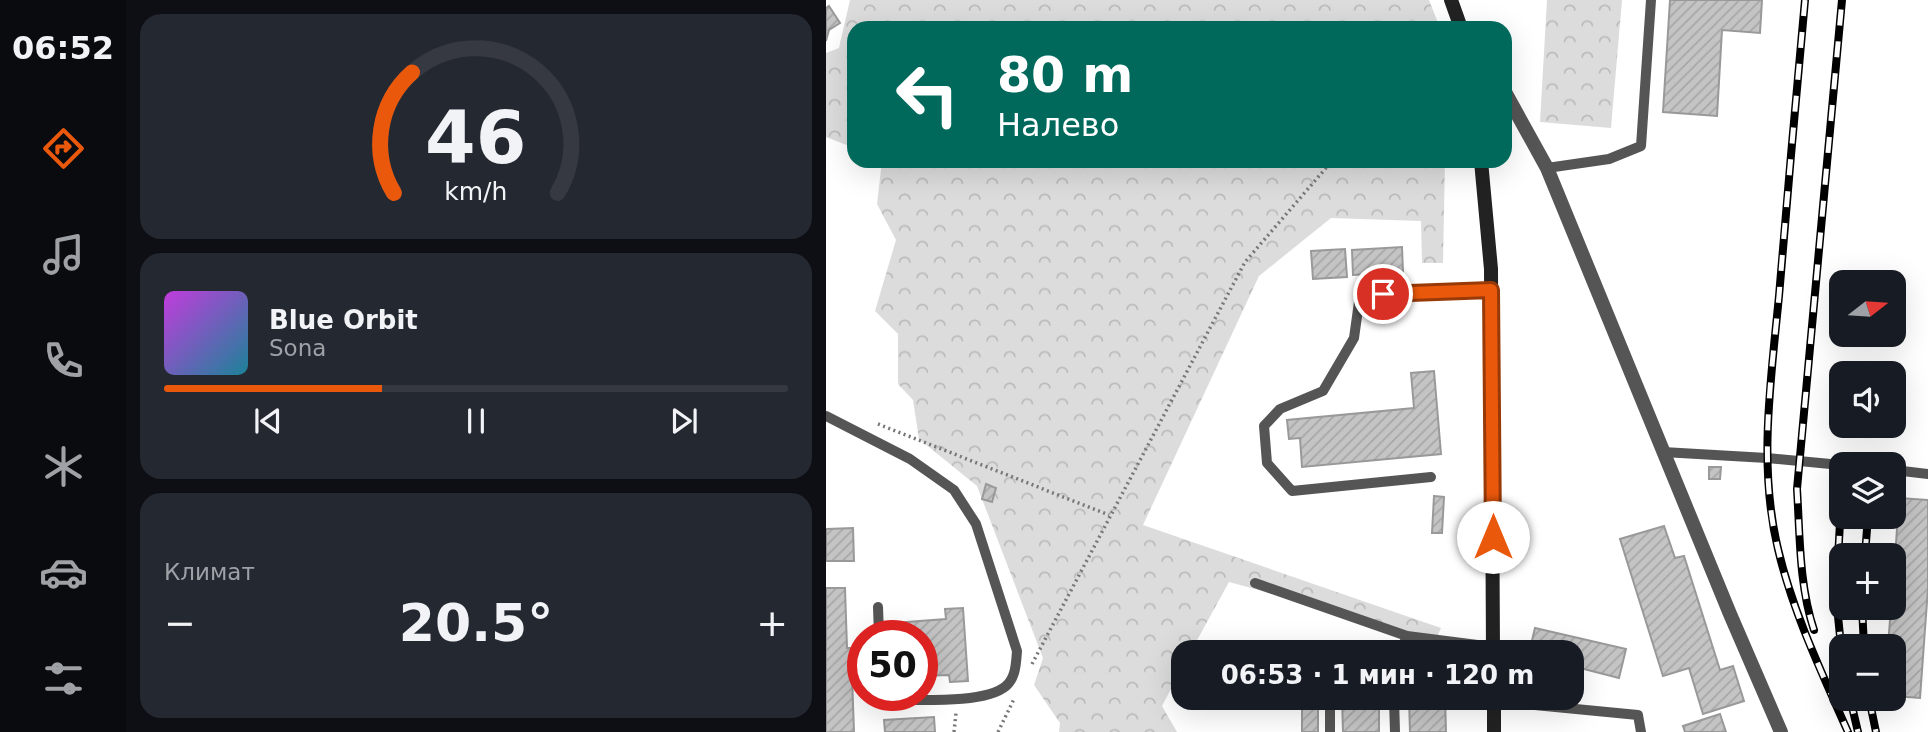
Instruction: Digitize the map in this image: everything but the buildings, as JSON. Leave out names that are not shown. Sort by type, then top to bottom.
[{"type":"main road","points":[[1451,0],[1458,21]]},
{"type":"main road","points":[[1482,168],[1491,290],[1493,640]]},
{"type":"main road","points":[[1493,710],[1494,732]]},
{"type":"street","points":[[1512,105],[1547,168],[1730,614],[1782,732]]},
{"type":"lane","points":[[1547,168],[1609,159],[1641,146],[1651,0]]},
{"type":"lane","points":[[1431,477],[1292,491],[1267,463],[1264,426],[1280,409],[1323,391],[1354,338],[1360,295],[1491,290]]},
{"type":"lane","points":[[826,416],[910,459],[954,490],[975,524],[1017,651],[1016,670],[1007,686],[990,695],[938,699]]},
{"type":"lane","points":[[1663,452],[1829,464]]},
{"type":"lane","points":[[1906,471],[1928,474]]},
{"type":"lane","points":[[1255,583],[1407,636],[1432,640]]},
{"type":"lane","points":[[878,607],[878,620]]},
{"type":"lane","points":[[1405,640],[1407,636]]},
{"type":"lane","points":[[1584,709],[1638,715],[1641,732]]},
{"type":"lane","points":[[1330,710],[1330,732]]},
{"type":"lane","points":[[1394,710],[1395,732]]},
{"type":"path","points":[[1027,674],[1245,262],[1326,168]]},
{"type":"path","points":[[876,423],[1109,515]]},
{"type":"path","points":[[999,732],[1015,697]]},
{"type":"green space","points":[[850,0],[1429,0],[1437,21],[847,21],[847,145],[826,137],[826,53],[839,48]]},
{"type":"green space","points":[[1547,0],[1622,0],[1611,128],[1540,122]]},
{"type":"green space","points":[[881,168],[1445,168],[1443,263],[1422,263],[1421,221],[1331,218],[1259,276],[1143,525],[1441,628],[1436,639],[1229,582],[1197,640],[1171,640],[1171,689],[1162,706],[1177,732],[1059,732],[1060,723],[1034,685],[1043,658],[977,486],[919,439],[913,400],[898,384],[898,334],[875,311],[896,240],[877,204]]},
{"type":"railway","points":[[1805,0],[1770,391],[1767,454],[1772,518],[1784,573],[1809,642],[1848,732]]},
{"type":"railway","points":[[1814,630],[1805,596],[1797,489],[1842,0]]},
{"type":"railway","points":[[1840,529],[1836,596],[1840,634]]},
{"type":"railway","points":[[1866,543],[1867,529]]},
{"type":"railway","points":[[1863,620],[1863,634]]},
{"type":"railway","points":[[1853,711],[1858,732]]},
{"type":"railway","points":[[1872,711],[1876,732]]},
{"type":"route","points":[[1383,294],[1491,290],[1493,537]]}]
